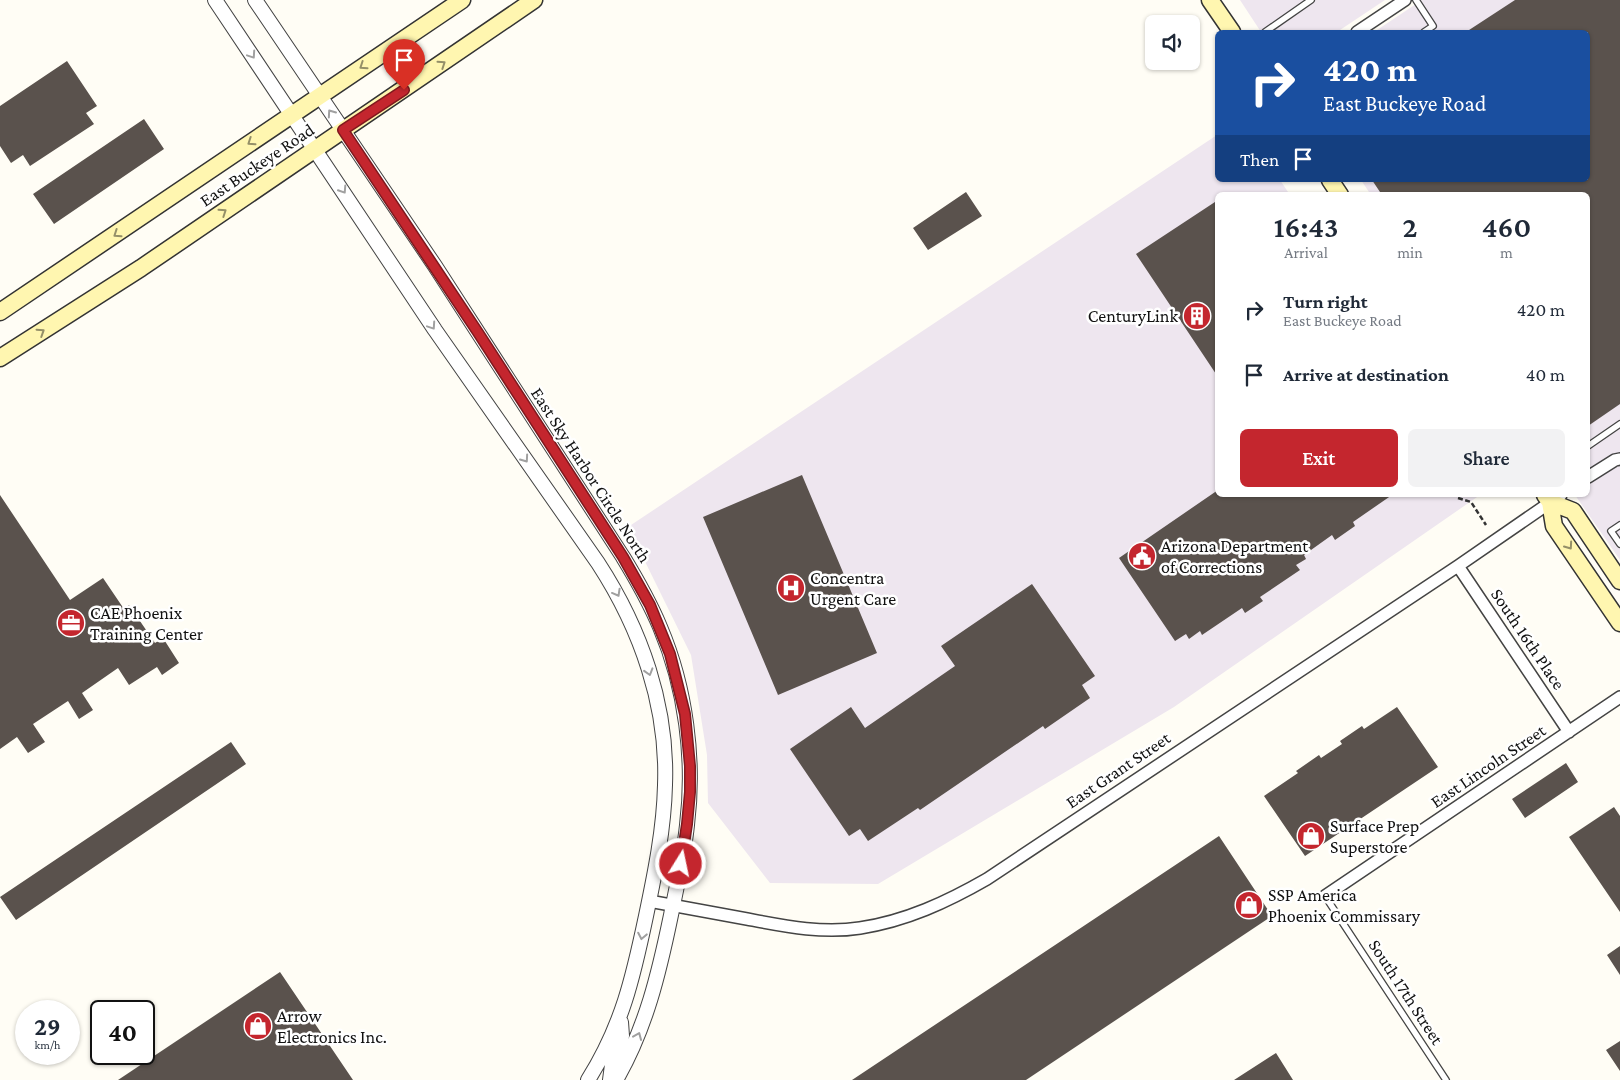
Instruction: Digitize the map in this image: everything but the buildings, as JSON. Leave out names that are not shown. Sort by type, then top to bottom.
[{"type":"main road","name":"East Buckeye Road","points":[[0,312],[462,0]]},
{"type":"main road","name":"East Buckeye Road","points":[[0,358],[141,268],[534,0]]},
{"type":"main road","points":[[1210,0],[1231,30]]},
{"type":"main road","points":[[1552,498],[1574,511],[1620,581]]},
{"type":"main road","points":[[1552,498],[1554,526],[1620,622]]},
{"type":"street","points":[[214,0],[440,338],[598,564],[612,585],[634,626],[655,691],[660,716],[665,759],[664,807],[635,972],[621,1016],[607,1048],[588,1080]]},
{"type":"street","name":"East Sky Harbor Circle North","points":[[255,0],[440,274],[623,557],[661,629],[685,714],[690,766],[687,824],[657,981],[650,1006],[633,1048],[616,1080]]},
{"type":"street","points":[[1370,29],[1405,0]]},
{"type":"street","points":[[1590,476],[1615,460],[1620,459]]},
{"type":"street","name":"East Grant Street","points":[[649,901],[798,929],[834,930],[859,929],[894,921],[933,908],[987,879],[1458,566],[1552,498]]},
{"type":"street","name":"South 16th Place","points":[[1458,566],[1569,732]]},
{"type":"street","name":"East Lincoln Street","points":[[1325,896],[1620,697]]},
{"type":"street","points":[[610,1080],[612,1066],[622,1036],[621,1016]]},
{"type":"lane","points":[[1268,30],[1310,0]]},
{"type":"lane","points":[[1416,0],[1433,26],[1427,30]]},
{"type":"lane","points":[[1590,445],[1620,424]]},
{"type":"lane","points":[[1620,526],[1612,531],[1620,544]]},
{"type":"lane","name":"South 17th Street","points":[[1325,896],[1446,1080]]},
{"type":"path","points":[[1458,498],[1471,502],[1486,525]]},
{"type":"shaded area","points":[[1240,0],[1385,0],[1340,30],[1260,30]]},
{"type":"shaded area","points":[[1422,0],[1620,0],[1620,560],[1576,497],[1590,497],[1590,192],[1369,192],[1362,182],[1590,182],[1590,30],[1377,30]]},
{"type":"shaded area","points":[[1215,136],[1215,182],[1281,182],[1288,192],[1215,192],[1215,497],[1477,497],[1174,707],[878,884],[770,883],[708,803],[707,755],[691,655],[628,527]]},
{"type":"place","name":"CenturyLink","points":[[1197,316]]},
{"type":"place","name":"Arizona Department of Corrections","points":[[1142,556]]},
{"type":"place","name":"Concentra Urgent Care","points":[[791,588]]},
{"type":"place","name":"CAE Phoenix Training Center","points":[[71,623]]},
{"type":"place","name":"Surface Prep Superstore","points":[[1311,836]]},
{"type":"place","name":"SSP America Phoenix Commissary","points":[[1249,905]]},
{"type":"place","name":"Arrow Electronics Inc.","points":[[258,1026]]},
{"type":"route","points":[[404,90],[343,130],[435,266],[623,557],[650,605],[670,654],[685,714],[688,739],[690,792],[681,864]]}]
